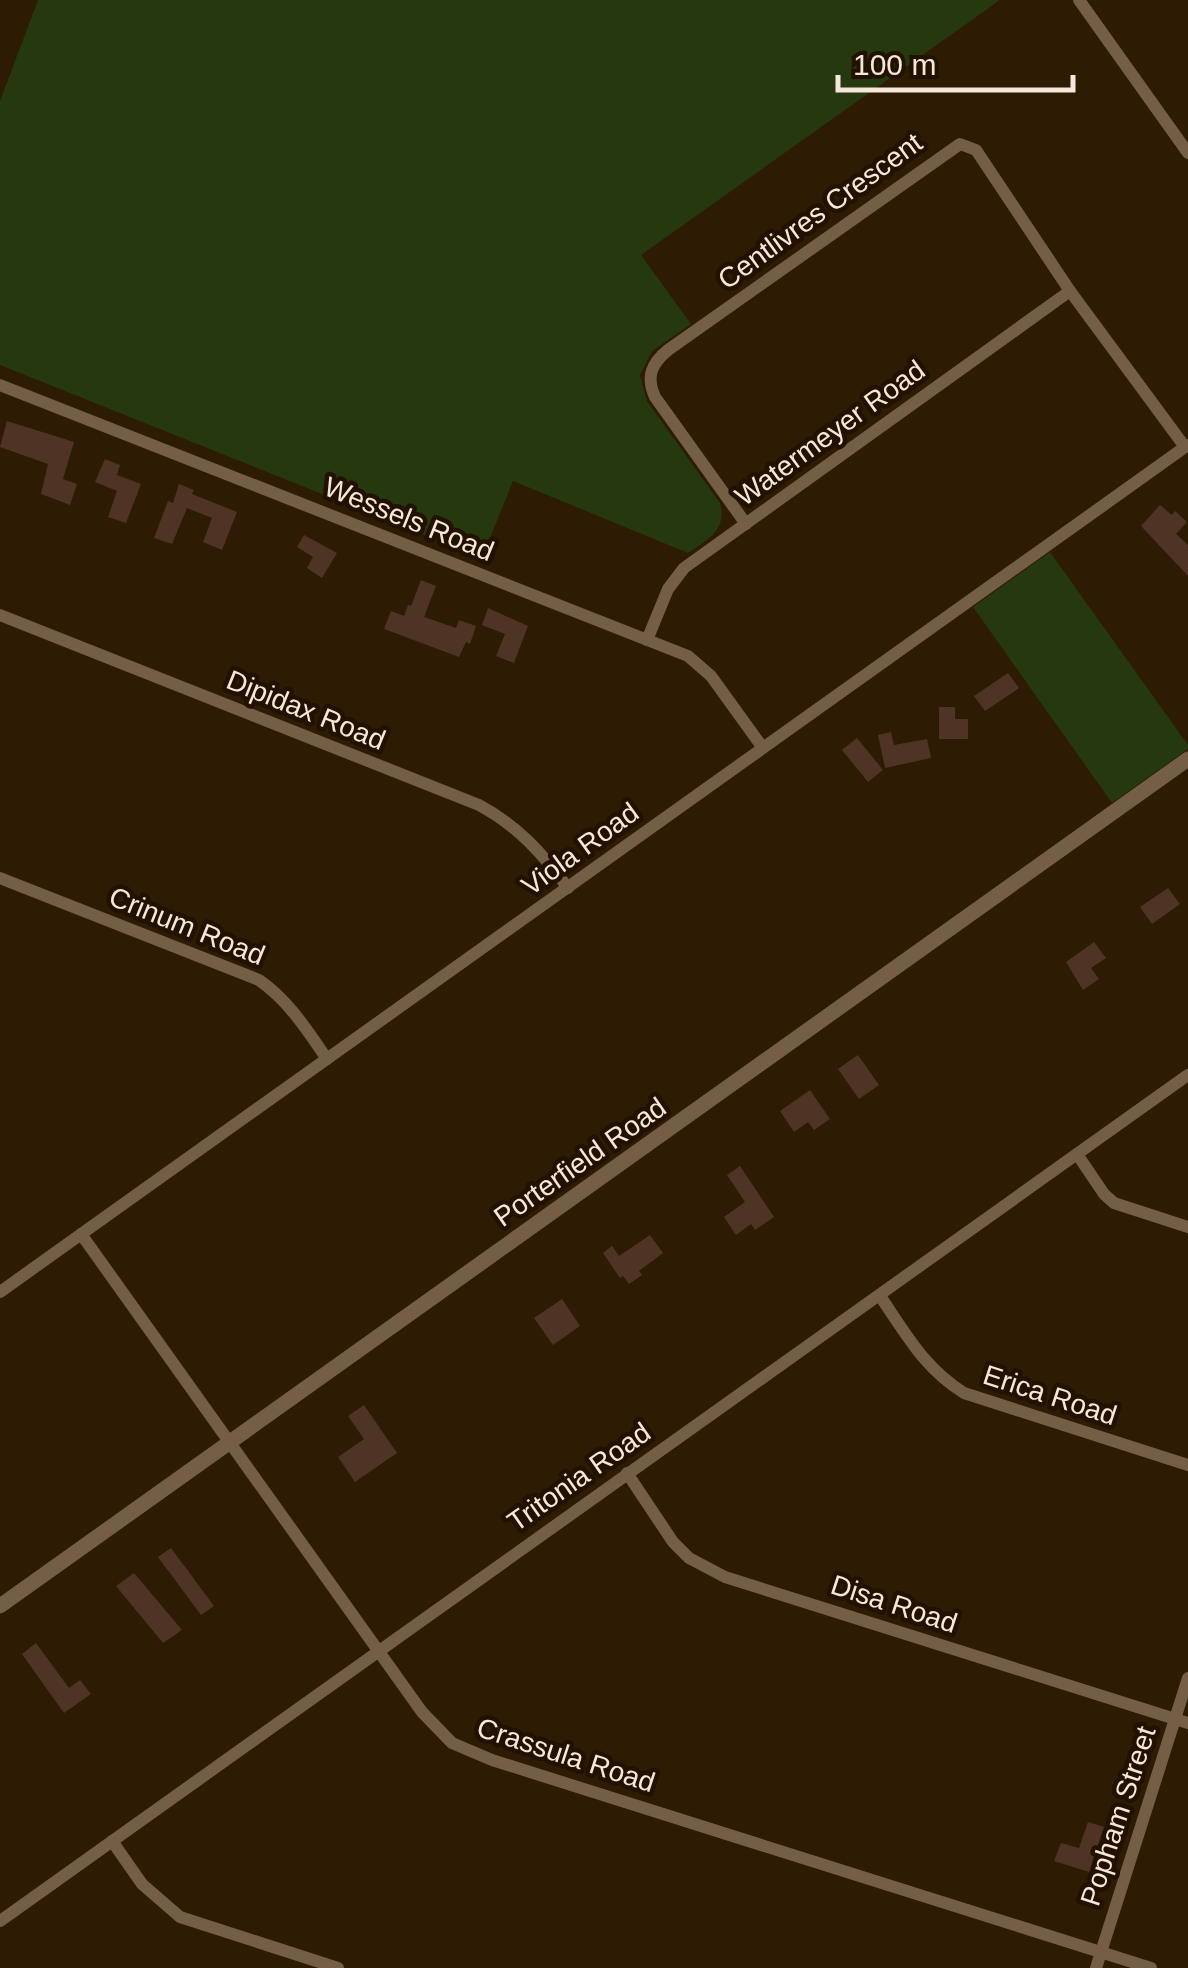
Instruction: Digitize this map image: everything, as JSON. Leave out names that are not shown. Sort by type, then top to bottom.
[{"type":"street","points":[[1079,0],[1188,153]]},
{"type":"street","name":"Centlivres Crescent","points":[[746,524],[655,398],[650,386],[654,364],[668,350],[960,144],[976,150],[1070,291],[1187,446]]},
{"type":"street","name":"Watermeyer Road","points":[[647,640],[678,574],[1070,291]]},
{"type":"street","name":"Wessels Road","points":[[0,385],[688,656],[711,676],[763,748]]},
{"type":"street","name":"Viola Road","points":[[0,1292],[1187,446]]},
{"type":"street","name":"Dipidax Road","points":[[0,615],[479,805],[500,816],[529,840],[568,888]]},
{"type":"street","name":"Porterfield Road","points":[[0,1606],[1188,760]]},
{"type":"street","name":"Crinum Road","points":[[0,878],[259,980],[285,1001],[327,1060]]},
{"type":"street","name":"Tritonia Road","points":[[0,1921],[1188,1075]]},
{"type":"street","points":[[1077,1154],[1114,1203],[1188,1227]]},
{"type":"street","name":"Crassula Road","points":[[82,1234],[377,1650],[436,1728],[470,1752],[1151,1968]]},
{"type":"street","name":"Erica Road","points":[[880,1296],[926,1364],[964,1393],[1188,1465]]},
{"type":"street","name":"Disa Road","points":[[627,1473],[681,1550],[725,1577],[1182,1721]]},
{"type":"street","name":"Popham Street","points":[[1096,1968],[1182,1721],[1188,1678]]},
{"type":"street","points":[[112,1840],[142,1884],[180,1917],[338,1968]]},
{"type":"green space","points":[[38,0],[1000,0],[641,255],[691,324],[652,351],[640,375],[647,401],[720,503],[721,520],[714,533],[688,553],[513,481],[482,558],[0,365],[0,101]]},
{"type":"green space","points":[[1050,552],[1188,745],[1188,749],[1112,803],[973,607]]},
{"type":"building","points":[[7,421],[74,442],[63,479],[77,484],[70,505],[41,494],[48,464],[0,447]]},
{"type":"building","points":[[105,459],[120,465],[117,475],[141,484],[126,523],[108,517],[117,491],[95,482]]},
{"type":"building","points":[[179,484],[194,490],[192,494],[237,512],[222,550],[203,542],[212,518],[187,508],[172,544],[154,538]]},
{"type":"building","points":[[1160,505],[1187,522],[1176,534],[1188,545],[1188,576],[1141,526]]},
{"type":"building","points":[[304,535],[337,553],[322,578],[307,568],[313,557],[297,547]]},
{"type":"building","points":[[421,580],[436,586],[424,617],[456,628],[459,620],[476,626],[470,644],[466,642],[459,657],[384,629],[391,611],[404,616]]},
{"type":"building","points":[[488,608],[528,626],[514,663],[496,656],[505,634],[482,625]]},
{"type":"building","points":[[1008,673],[1019,688],[985,711],[974,696]]},
{"type":"building","points":[[939,707],[955,707],[955,719],[968,719],[968,739],[939,739]]},
{"type":"building","points":[[891,732],[894,745],[927,739],[931,758],[885,768],[878,735]]},
{"type":"building","points":[[857,738],[883,770],[868,782],[842,750]]},
{"type":"building","points":[[1168,888],[1180,904],[1152,924],[1140,907]]},
{"type":"building","points":[[1094,942],[1106,958],[1091,968],[1099,979],[1083,990],[1066,962]]},
{"type":"building","points":[[858,1055],[879,1085],[859,1099],[838,1069]]},
{"type":"building","points":[[810,1090],[830,1119],[814,1130],[808,1122],[794,1132],[780,1111]]},
{"type":"building","points":[[740,1166],[774,1217],[755,1230],[751,1224],[736,1235],[724,1217],[745,1202],[727,1175]]},
{"type":"building","points":[[650,1235],[663,1253],[629,1284],[623,1276],[620,1278],[603,1253],[612,1246],[619,1256]]},
{"type":"building","points":[[562,1299],[580,1326],[553,1345],[534,1318]]},
{"type":"building","points":[[364,1405],[397,1453],[355,1482],[338,1457],[364,1439],[348,1416]]},
{"type":"building","points":[[171,1548],[214,1606],[201,1615],[158,1557]]},
{"type":"building","points":[[134,1573],[182,1630],[163,1643],[116,1586]]},
{"type":"building","points":[[36,1643],[69,1688],[80,1680],[91,1694],[64,1713],[22,1654]]},
{"type":"building","points":[[1088,1822],[1104,1827],[1089,1872],[1054,1861],[1061,1843],[1079,1848]]}]
